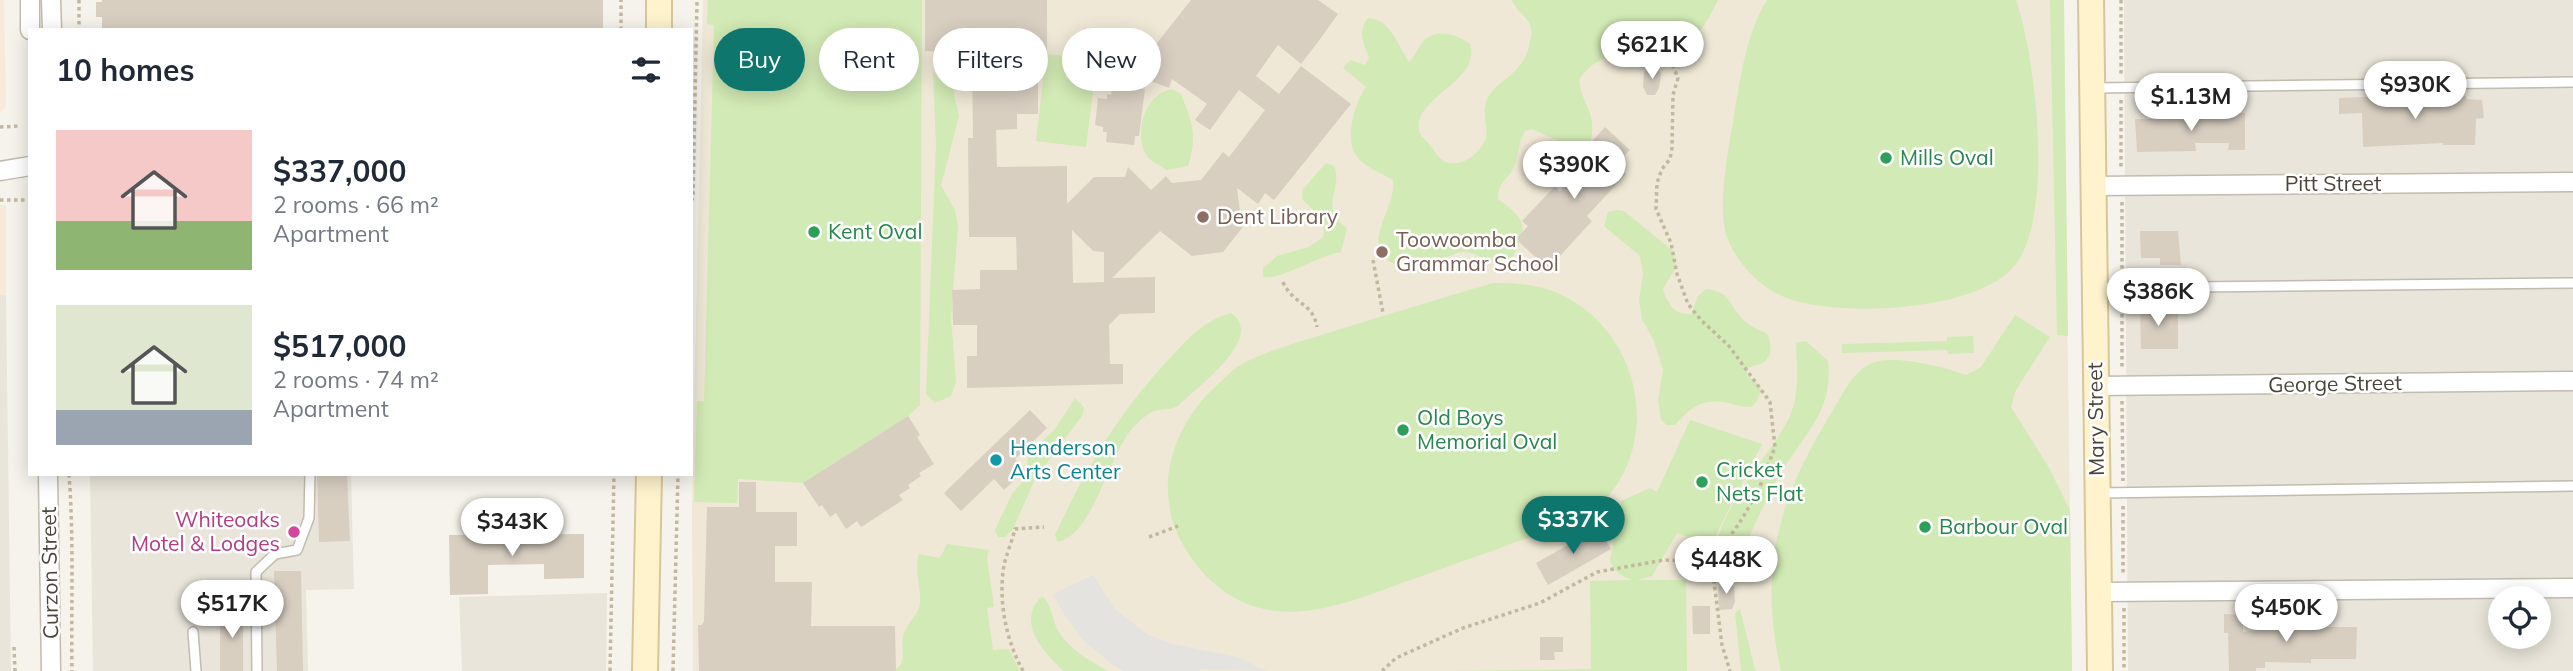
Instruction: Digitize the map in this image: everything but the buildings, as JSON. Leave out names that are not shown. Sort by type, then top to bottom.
[{"type":"main road","points":[[659,0],[659,28]]},
{"type":"main road","name":"Mary Street","points":[[2091,0],[2100,671]]},
{"type":"main road","points":[[645,671],[649,476]]},
{"type":"street","points":[[30,0],[30,28]]},
{"type":"street","points":[[51,0],[52,28]]},
{"type":"street","points":[[0,157],[28,164]]},
{"type":"street","points":[[0,171],[28,164]]},
{"type":"street","name":"Pitt Street","points":[[2093,186],[2573,182]]},
{"type":"street","name":"George Street","points":[[2096,386],[2573,381]]},
{"type":"street","name":"Curzon Street","points":[[48,476],[51,671]]},
{"type":"street","points":[[2099,592],[2573,588]]},
{"type":"lane","points":[[2092,88],[2573,82]]},
{"type":"lane","points":[[2095,288],[2573,283]]},
{"type":"lane","points":[[257,671],[257,572],[275,554],[297,550],[309,519],[310,476]]},
{"type":"lane","points":[[2097,493],[2573,486]]},
{"type":"lane","points":[[193,632],[196,671]]},
{"type":"path","points":[[79,0],[79,28]]},
{"type":"path","points":[[621,0],[621,28]]},
{"type":"path","points":[[693,199],[697,0]]},
{"type":"path","points":[[2121,0],[2124,671]]},
{"type":"path","points":[[1382,671],[1395,658],[1463,628],[1540,603],[1597,572],[1664,560],[1695,561],[1726,542],[1759,489],[1775,447],[1770,402],[1729,346],[1700,320],[1688,304],[1677,274],[1671,243],[1656,209],[1657,183],[1662,169],[1670,159],[1672,148],[1673,95],[1678,78],[1667,52]]},
{"type":"path","points":[[0,127],[20,127]]},
{"type":"path","points":[[0,200],[28,200]]},
{"type":"path","points":[[1373,260],[1383,313]]},
{"type":"path","points":[[1283,282],[1289,294],[1311,310],[1317,327]]},
{"type":"path","points":[[69,476],[74,528],[72,671]]},
{"type":"path","points":[[610,671],[614,476]]},
{"type":"path","points":[[673,671],[678,476]]},
{"type":"path","points":[[1149,537],[1178,526]]},
{"type":"path","points":[[1023,671],[1008,633],[1004,612],[1004,564],[1016,529],[1044,527]]},
{"type":"path","points":[[1695,561],[1708,572],[1714,582],[1722,645],[1730,671]]},
{"type":"path","points":[[14,647],[15,671]]},
{"type":"shaded area","points":[[0,0],[4,0],[6,107],[0,112]]},
{"type":"shaded area","name":"Toowoomba Grammar School","points":[[703,0],[2063,0],[2072,671],[693,671],[693,476]]},
{"type":"shaded area","points":[[2124,0],[2573,0],[2573,671],[2128,671]]},
{"type":"shaded area","points":[[2146,91],[2191,91],[2191,112],[2148,113]]},
{"type":"shaded area","points":[[0,205],[6,205],[6,295],[0,295]]},
{"type":"shaded area","points":[[0,295],[6,295],[11,671],[0,671]]},
{"type":"shaded area","points":[[90,476],[351,476],[354,589],[306,590],[308,671],[93,671]]},
{"type":"shaded area","points":[[1093,575],[1115,609],[1148,635],[1176,645],[1238,657],[1266,671],[1123,671],[1082,639],[1053,594]]},
{"type":"shaded area","points":[[607,593],[606,671],[462,671],[459,597]]},
{"type":"green space","points":[[708,0],[922,0],[920,405],[908,416],[803,483],[738,479],[737,503],[694,502],[697,401],[704,401],[714,25],[707,24]]},
{"type":"green space","points":[[1512,0],[1718,0],[1704,25],[1691,40],[1652,51],[1612,56],[1589,68],[1579,80],[1591,118],[1592,136],[1589,148],[1581,151],[1532,129],[1525,131],[1513,169],[1502,183],[1498,199],[1515,212],[1522,224],[1521,239],[1511,259],[1497,262],[1464,252],[1411,268],[1389,261],[1381,256],[1378,246],[1391,200],[1393,180],[1366,165],[1355,153],[1351,135],[1352,123],[1357,104],[1366,87],[1343,68],[1351,60],[1365,65],[1369,58],[1362,33],[1368,18],[1383,23],[1388,28],[1409,62],[1422,43],[1433,35],[1452,35],[1470,44],[1471,57],[1466,69],[1426,108],[1420,119],[1419,131],[1441,159],[1452,163],[1463,161],[1474,155],[1485,141],[1487,99],[1497,86],[1517,69],[1528,49],[1531,27]]},
{"type":"green space","name":"Mills Oval","points":[[1767,0],[2016,0],[2030,59],[2035,96],[2038,174],[2035,210],[2028,241],[2016,264],[1998,280],[1973,292],[1942,301],[1909,306],[1842,308],[1812,305],[1779,295],[1760,283],[1744,266],[1731,247],[1724,226],[1724,180],[1744,59],[1753,28]]},
{"type":"green space","points":[[2050,0],[2064,0],[2068,336],[2057,335]]},
{"type":"green space","points":[[1048,54],[1062,56],[1062,91],[1093,91],[1086,147],[1036,141],[1042,91],[1048,91]]},
{"type":"green space","points":[[1172,89],[1181,94],[1188,113],[1193,146],[1188,166],[1167,170],[1147,156],[1141,134],[1149,105],[1155,97]]},
{"type":"green space","points":[[934,91],[953,91],[959,116],[941,185],[955,211],[958,226],[951,318],[956,381],[951,396],[935,403],[926,394],[936,145]]},
{"type":"green space","points":[[1326,163],[1334,166],[1336,175],[1332,205],[1334,212],[1347,228],[1341,252],[1280,275],[1263,277],[1263,268],[1277,256],[1309,247],[1323,237],[1321,220],[1302,199],[1303,189]]},
{"type":"green space","points":[[1624,211],[1673,251],[1676,267],[1663,289],[1676,310],[1691,314],[1698,296],[1706,289],[1715,290],[1726,297],[1741,318],[1768,336],[1770,355],[1763,363],[1747,368],[1747,376],[1761,389],[1757,401],[1751,407],[1720,402],[1705,403],[1692,408],[1675,425],[1667,425],[1661,420],[1658,400],[1663,370],[1654,341],[1642,319],[1639,300],[1643,274],[1640,256],[1604,226],[1608,212]]},
{"type":"green space","points":[[1493,283],[1534,286],[1571,300],[1595,318],[1614,341],[1628,367],[1635,395],[1637,424],[1632,453],[1620,480],[1601,504],[1574,522],[1367,596],[1313,610],[1294,612],[1260,608],[1231,596],[1206,576],[1179,537],[1171,517],[1168,496],[1172,455],[1190,417],[1202,400],[1237,367],[1271,351]]},
{"type":"green space","points":[[1231,313],[1240,323],[1240,335],[1235,348],[1212,375],[1178,406],[1152,412],[1131,430],[1081,525],[1070,536],[1058,542],[1055,535],[1080,486],[1120,419],[1153,377],[1192,336],[1205,325]]},
{"type":"green space","name":"Barbour Oval","points":[[2015,315],[2050,337],[2016,390],[2011,407],[2048,466],[2070,510],[2072,671],[1781,671],[1774,634],[1772,600],[1778,536],[1798,475],[1849,384],[1859,372],[1872,363],[1893,360],[1946,368],[1966,375],[1981,367]]},
{"type":"green space","points":[[1973,336],[1974,353],[1948,354],[1947,350],[1842,353],[1842,344],[1947,341],[1947,337]]},
{"type":"green space","points":[[1806,341],[1828,361],[1826,396],[1814,424],[1772,489],[1736,567],[1728,574],[1720,571],[1716,554],[1719,535],[1740,493],[1789,418],[1796,391],[1796,343]]},
{"type":"green space","points":[[1075,398],[1084,407],[1082,416],[1035,479],[1013,529],[1005,537],[998,537],[995,530],[1012,494],[1024,480],[1029,454],[1055,429]]},
{"type":"green space","points":[[1690,420],[1762,444],[1711,545],[1677,533],[1652,576],[1637,580],[1686,580],[1687,671],[1452,671],[1591,669],[1590,581],[1632,580],[1618,573],[1610,560],[1621,501],[1650,488],[1657,492]]},
{"type":"green space","points":[[947,544],[989,550],[987,558],[994,607],[987,608],[993,650],[1009,649],[1020,671],[894,671],[903,659],[904,632],[920,603],[917,566],[919,554],[940,558]]},
{"type":"green space","points":[[1042,596],[1048,604],[1056,627],[1069,645],[1108,671],[1064,671],[1048,655],[1035,636],[1032,626],[1034,606]]},
{"type":"green space","points":[[1740,609],[1756,671],[1741,671],[1735,613]]},
{"type":"place","name":"Mills Oval","points":[[1886,158]]},
{"type":"place","name":"Dent Library","points":[[1203,217]]},
{"type":"place","name":"Kent Oval","points":[[814,232]]},
{"type":"place","name":"Toowoomba Grammar School","points":[[1382,252]]},
{"type":"place","name":"Old Boys Memorial Oval","points":[[1403,430]]},
{"type":"place","name":"Henderson Arts Center","points":[[996,460]]},
{"type":"place","name":"Cricket Nets Flat","points":[[1702,482]]},
{"type":"place","name":"Barbour Oval","points":[[1925,527]]},
{"type":"place","name":"Whiteoaks Motel & Lodges","points":[[294,532]]}]
